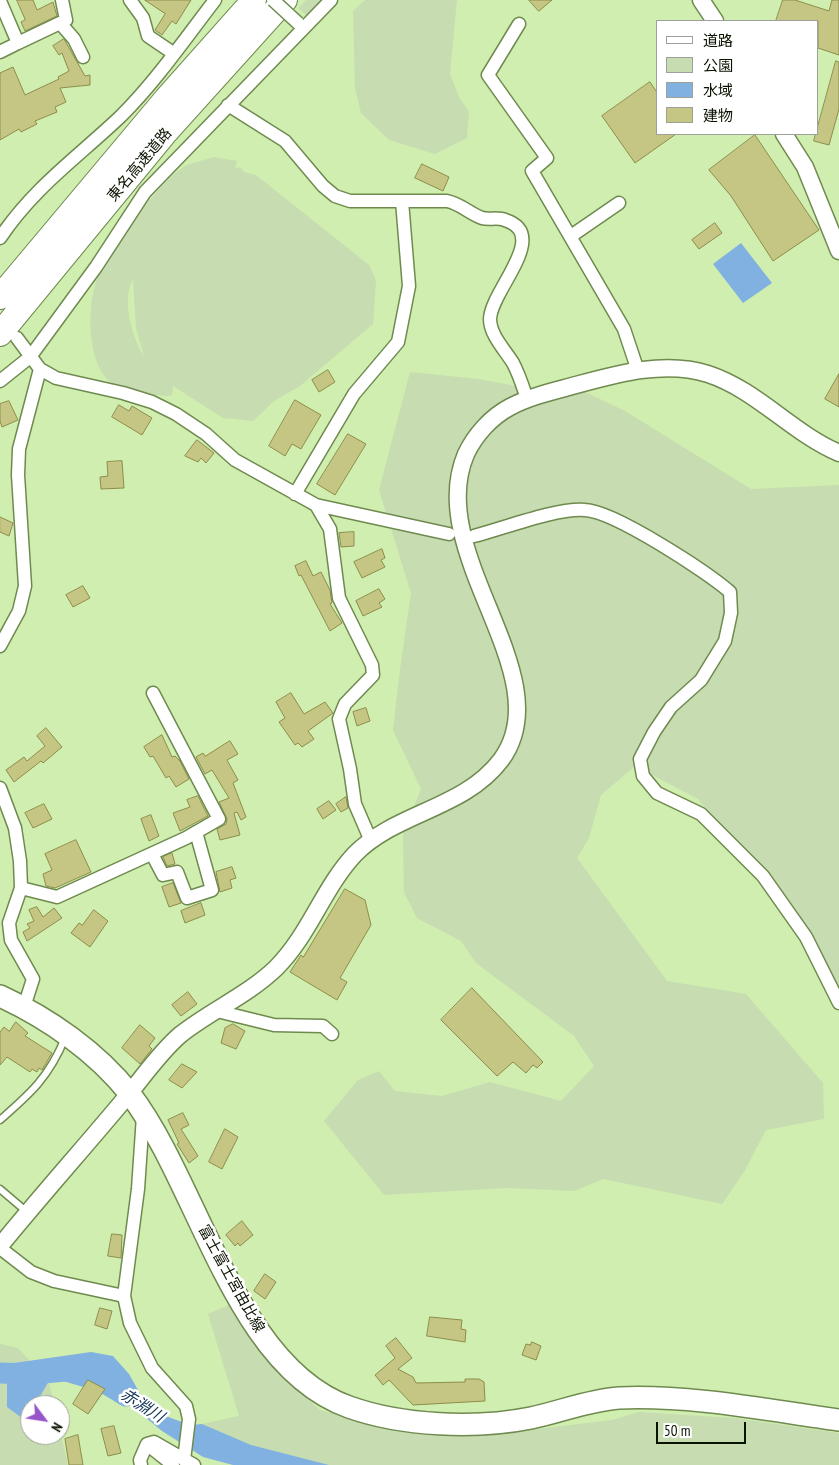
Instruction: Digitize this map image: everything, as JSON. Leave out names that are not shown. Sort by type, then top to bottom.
[{"type":"highway","name":"東名高速道路","points":[[0,297],[166,99],[254,0]]},
{"type":"highway","name":"東名高速道路","points":[[8,336],[166,132],[285,0]]},
{"type":"main road","name":"富士富士宮由比線","points":[[0,996],[24,1007],[66,1035],[110,1072],[129,1094],[143,1114],[243,1306],[281,1362],[299,1379],[323,1396],[348,1407],[403,1420],[455,1424],[494,1424],[531,1418],[615,1399],[653,1397],[839,1420]]},
{"type":"street","points":[[0,52],[66,20],[62,0]]},
{"type":"street","points":[[130,0],[143,18],[148,36],[173,53]]},
{"type":"street","points":[[0,238],[52,176],[121,116],[215,0]]},
{"type":"street","points":[[273,0],[300,25]]},
{"type":"street","points":[[0,381],[30,356],[96,266],[145,192],[228,105],[300,25],[331,0]]},
{"type":"street","points":[[701,0],[714,20]]},
{"type":"street","points":[[0,1],[18,43]]},
{"type":"street","points":[[60,23],[74,39],[83,57]]},
{"type":"street","points":[[519,24],[488,75],[547,158],[532,171],[624,329],[638,371]]},
{"type":"street","points":[[228,105],[285,142],[335,196],[350,201],[448,201],[459,204],[482,218],[505,220],[515,226],[522,234],[524,246],[494,302],[490,318],[491,329],[513,364],[527,399]]},
{"type":"street","points":[[785,135],[805,166],[839,251]]},
{"type":"street","points":[[295,494],[354,394],[398,342],[409,286],[402,201]]},
{"type":"street","points":[[571,236],[619,203]]},
{"type":"street","points":[[8,336],[30,356],[40,369],[56,378],[123,393],[160,406],[206,434],[235,460],[316,505],[449,534]]},
{"type":"street","points":[[124,1296],[54,1281],[31,1272],[0,1247],[178,1037],[273,971],[306,932],[342,871],[356,853],[371,841],[396,826],[466,793],[485,779],[513,740],[518,715],[516,691],[511,670],[466,547],[457,512],[458,477],[472,442],[484,427],[508,408],[527,399],[620,373],[680,368],[707,373],[733,385],[820,445],[839,453]]},
{"type":"street","points":[[0,646],[19,611],[25,586],[18,475],[19,449],[40,369]]},
{"type":"street","points":[[316,505],[330,529],[339,598],[372,665],[372,675],[345,704],[339,719],[350,769],[355,804],[371,841]]},
{"type":"street","points":[[474,536],[562,512],[586,510],[614,519],[711,575],[730,592],[731,613],[725,641],[701,680],[671,707],[654,732],[640,759],[643,776],[657,793],[701,814],[763,876],[806,937],[839,1003]]},
{"type":"street","points":[[21,888],[57,898],[152,854],[219,819],[153,693]]},
{"type":"street","points":[[0,788],[15,828],[20,861],[21,888],[9,923],[10,940],[32,979],[24,1007]]},
{"type":"street","points":[[152,854],[163,875],[176,872],[187,898],[212,890],[196,832]]},
{"type":"street","points":[[0,913],[9,923]]},
{"type":"street","points":[[216,1011],[274,1025],[323,1026],[332,1034]]},
{"type":"street","points":[[141,1465],[140,1460],[147,1444],[154,1442],[184,1460],[189,1419],[186,1406],[152,1368],[130,1324],[124,1296],[138,1189],[143,1114]]},
{"type":"lane","points":[[0,1120],[35,1089],[56,1060],[66,1035]]},
{"type":"lane","points":[[0,1189],[28,1213]]},
{"type":"green space","points":[[306,0],[324,0],[307,16],[298,8]]},
{"type":"green space","points":[[365,0],[457,0],[450,74],[459,97],[469,112],[467,138],[435,154],[389,140],[361,113],[355,88],[353,11]]},
{"type":"green space","points":[[214,157],[237,161],[235,169],[240,167],[244,172],[256,175],[369,265],[376,280],[373,324],[300,386],[274,401],[253,421],[223,418],[173,386],[172,395],[167,396],[143,394],[118,387],[106,378],[95,357],[92,344],[90,316],[94,290],[103,266],[112,251],[148,201],[174,175],[185,166]],"holes":[[[133,279],[136,328],[144,357],[129,319],[128,298]]]},
{"type":"green space","points":[[410,372],[478,379],[548,392],[577,388],[625,411],[751,489],[839,485],[839,1000],[769,884],[698,799],[635,766],[601,795],[589,838],[577,858],[667,981],[746,994],[823,1083],[824,1119],[766,1130],[744,1172],[722,1204],[604,1179],[574,1191],[508,1188],[384,1195],[324,1121],[358,1080],[379,1071],[395,1091],[442,1096],[490,1082],[561,1101],[594,1066],[574,1036],[476,963],[461,941],[417,918],[404,892],[403,834],[421,789],[393,730],[411,593],[379,490]]},
{"type":"green space","points":[[229,1305],[265,1358],[320,1410],[395,1430],[478,1435],[612,1420],[639,1412],[734,1418],[839,1433],[839,1465],[241,1465],[198,1452],[202,1424],[239,1416],[208,1314]]},
{"type":"green space","points":[[0,1344],[18,1348],[49,1382],[52,1395],[20,1395],[20,1445],[63,1445],[68,1465],[0,1465]]},
{"type":"water","points":[[741,243],[772,283],[743,303],[713,264]]},
{"type":"water","points":[[91,1352],[113,1356],[129,1374],[147,1406],[163,1415],[190,1425],[202,1424],[251,1445],[329,1465],[233,1465],[203,1457],[162,1431],[90,1372],[57,1367],[41,1395],[20,1395],[20,1417],[7,1407],[7,1377],[0,1379],[0,1365]]},
{"type":"building","points":[[17,0],[33,0],[37,10],[53,2],[57,16],[25,31],[21,22],[25,20]]},
{"type":"building","points":[[145,0],[191,0],[176,24],[172,21],[162,35],[155,30],[165,14]]},
{"type":"building","points":[[529,0],[552,0],[539,11]]},
{"type":"building","points":[[783,0],[795,0],[829,11],[832,0],[839,0],[839,55],[819,48],[819,20],[776,20]]},
{"type":"building","points":[[64,39],[85,76],[90,75],[90,85],[60,88],[66,102],[55,107],[57,112],[35,121],[37,124],[21,132],[19,129],[0,140],[0,73],[13,67],[25,95],[59,79],[58,77],[69,71],[62,53],[59,55],[53,46]]},
{"type":"building","points":[[836,61],[839,62],[839,109],[829,145],[814,141],[816,135],[819,135],[819,123]]},
{"type":"building","points":[[650,82],[656,91],[656,135],[675,135],[635,163],[602,116]]},
{"type":"building","points":[[755,135],[819,230],[773,261],[731,196],[709,170]]},
{"type":"building","points":[[422,164],[449,177],[443,191],[415,178]]},
{"type":"building","points":[[715,223],[722,233],[699,249],[692,240]]},
{"type":"building","points":[[328,370],[335,382],[319,392],[312,380]]},
{"type":"building","points":[[839,374],[839,407],[825,399]]},
{"type":"building","points":[[295,400],[321,415],[301,449],[292,444],[285,456],[269,446]]},
{"type":"building","points":[[9,401],[18,420],[2,427],[0,404]]},
{"type":"building","points":[[119,405],[129,411],[132,406],[152,418],[142,435],[112,417]]},
{"type":"building","points":[[348,434],[366,444],[335,495],[317,484]]},
{"type":"building","points":[[197,440],[214,453],[206,463],[201,458],[198,462],[185,456]]},
{"type":"building","points":[[122,461],[124,488],[101,489],[100,477],[108,476],[107,462]]},
{"type":"building","points":[[0,517],[13,523],[9,536],[0,532]]},
{"type":"building","points":[[354,532],[354,546],[341,547],[339,533]]},
{"type":"building","points":[[382,549],[385,558],[381,560],[385,567],[362,578],[354,562]]},
{"type":"building","points":[[306,561],[313,576],[321,572],[330,590],[332,603],[330,604],[342,623],[330,631],[295,566]]},
{"type":"building","points":[[83,586],[90,598],[73,607],[66,595]]},
{"type":"building","points":[[379,589],[385,599],[379,603],[382,607],[363,616],[356,601]]},
{"type":"building","points":[[291,693],[304,714],[325,702],[333,713],[308,731],[314,739],[302,747],[298,743],[295,745],[279,722],[285,718],[276,702]]},
{"type":"building","points":[[366,708],[370,721],[357,726],[353,712]]},
{"type":"building","points":[[46,728],[62,747],[43,763],[41,761],[14,782],[6,770],[24,757],[27,761],[45,746],[37,736]]},
{"type":"building","points":[[162,735],[172,757],[175,756],[180,761],[189,779],[176,787],[169,776],[166,778],[153,756],[150,757],[144,747]]},
{"type":"building","points":[[230,741],[238,754],[227,760],[238,780],[233,783],[246,817],[241,820],[237,812],[234,813],[240,835],[220,840],[217,829],[226,824],[227,819],[219,802],[229,798],[212,770],[205,774],[196,757],[203,753],[205,756]]},
{"type":"building","points":[[198,796],[208,816],[180,831],[173,813],[190,807],[187,800]]},
{"type":"building","points":[[346,797],[348,808],[341,812],[336,804]]},
{"type":"building","points":[[329,801],[336,810],[323,819],[317,809]]},
{"type":"building","points":[[44,804],[52,819],[33,828],[25,813]]},
{"type":"building","points":[[151,815],[159,836],[149,841],[141,819]]},
{"type":"building","points":[[76,840],[91,872],[55,888],[46,886],[43,874],[52,870],[45,854]]},
{"type":"building","points":[[172,853],[175,864],[167,866],[163,857]]},
{"type":"building","points":[[232,867],[236,878],[230,880],[232,888],[220,892],[216,872]]},
{"type":"building","points":[[173,883],[181,903],[169,907],[162,887]]},
{"type":"building","points":[[345,889],[365,900],[371,925],[340,978],[347,982],[337,1000],[290,972],[301,955],[303,957]]},
{"type":"building","points":[[201,903],[205,915],[185,923],[181,911]]},
{"type":"building","points":[[37,907],[43,917],[54,908],[62,918],[27,941],[23,932],[30,928],[27,924],[34,921],[29,910]]},
{"type":"building","points":[[94,910],[108,921],[90,947],[71,933],[79,923],[82,925]]},
{"type":"building","points":[[472,988],[543,1062],[537,1068],[533,1065],[526,1073],[513,1062],[497,1076],[441,1020]]},
{"type":"building","points":[[188,992],[197,1004],[181,1016],[172,1005]]},
{"type":"building","points":[[16,1022],[28,1033],[25,1036],[52,1053],[42,1070],[39,1068],[37,1072],[32,1069],[30,1072],[7,1057],[0,1065],[0,1032],[4,1027],[9,1031]]},
{"type":"building","points":[[233,1024],[245,1031],[236,1049],[221,1043],[225,1028]]},
{"type":"building","points":[[140,1025],[155,1038],[149,1046],[152,1049],[140,1064],[122,1048]]},
{"type":"building","points":[[182,1064],[197,1072],[182,1088],[169,1080]]},
{"type":"building","points":[[183,1113],[189,1125],[181,1129],[198,1156],[189,1163],[177,1144],[179,1143],[168,1120]]},
{"type":"building","points":[[225,1129],[238,1137],[222,1169],[209,1162]]},
{"type":"building","points":[[242,1221],[253,1235],[240,1246],[238,1243],[235,1246],[226,1235]]},
{"type":"building","points":[[112,1234],[122,1235],[121,1258],[108,1256]]},
{"type":"building","points":[[265,1274],[276,1282],[265,1299],[254,1291]]},
{"type":"building","points":[[100,1308],[112,1311],[107,1329],[95,1325]]},
{"type":"building","points":[[430,1317],[462,1320],[461,1329],[466,1330],[465,1342],[427,1336]]},
{"type":"building","points":[[396,1338],[412,1358],[398,1369],[413,1377],[416,1383],[465,1382],[465,1379],[479,1379],[484,1382],[485,1401],[413,1405],[389,1380],[383,1385],[375,1375],[395,1358],[386,1346]]},
{"type":"building","points":[[532,1342],[541,1346],[536,1360],[522,1355],[526,1344],[530,1345]]},
{"type":"building","points":[[88,1380],[105,1389],[88,1414],[73,1404]]},
{"type":"building","points":[[114,1426],[121,1453],[108,1456],[101,1429]]},
{"type":"building","points":[[78,1435],[83,1465],[69,1465],[66,1445],[70,1445],[70,1437]]},
{"type":"waterway","name":"赤淵川","points":[[0,1373],[32,1374],[66,1371],[103,1382],[126,1396]]}]
